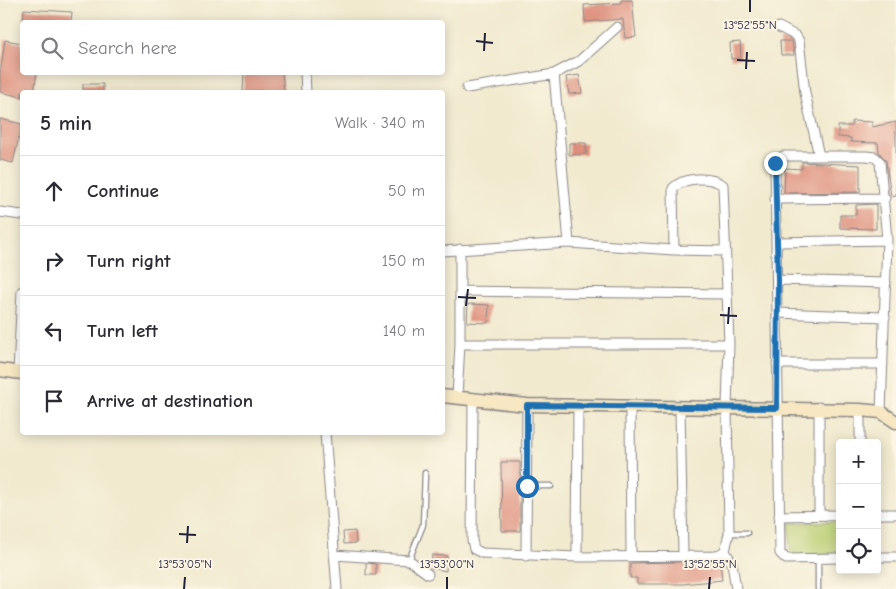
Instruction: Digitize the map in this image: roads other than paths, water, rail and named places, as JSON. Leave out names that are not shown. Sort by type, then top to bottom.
[{"type":"street","points":[[467,88],[554,74],[579,61],[617,27]]},
{"type":"street","points":[[779,27],[796,36],[798,40],[806,93],[819,156]]},
{"type":"street","points":[[554,74],[569,243]]},
{"type":"street","points":[[305,75],[306,90]]},
{"type":"street","points":[[836,558],[786,559],[780,552],[775,163],[783,156],[875,157],[880,162],[885,198],[887,240],[881,412]]},
{"type":"street","points":[[674,250],[673,188],[680,182],[714,179],[723,185],[729,344],[727,407],[729,533],[725,551],[732,563],[736,589]]},
{"type":"street","points":[[775,199],[885,198]]},
{"type":"street","points":[[0,212],[20,215]]},
{"type":"street","points":[[777,242],[887,240]]},
{"type":"street","points":[[445,251],[569,243],[674,250],[726,251]]},
{"type":"street","points":[[457,397],[460,344],[460,249]]},
{"type":"street","points":[[778,280],[886,283]]},
{"type":"street","points":[[460,291],[727,294]]},
{"type":"street","points":[[777,313],[885,317]]},
{"type":"street","points":[[460,344],[729,344]]},
{"type":"street","points":[[777,364],[883,364]]},
{"type":"street","points":[[0,370],[20,373]]},
{"type":"street","points":[[445,396],[527,405],[680,408],[819,407],[881,412],[896,422]]},
{"type":"street","points":[[473,400],[472,540],[474,549],[482,554],[577,557],[716,556],[725,551]]},
{"type":"street","points":[[526,556],[527,405]]},
{"type":"street","points":[[577,557],[578,405]]},
{"type":"street","points":[[630,406],[631,556]]},
{"type":"street","points":[[819,407],[819,515]]},
{"type":"street","points":[[680,408],[684,555]]},
{"type":"street","points":[[860,410],[860,439]]},
{"type":"street","points":[[325,435],[337,589]]},
{"type":"street","points":[[881,514],[896,514]]},
{"type":"street","points":[[779,516],[836,515]]},
{"type":"street","points":[[334,555],[409,560],[428,574]]},
{"type":"street","points":[[881,558],[896,557]]},
{"type":"lane","points":[[409,560],[423,525],[425,473]]},
{"type":"lane","points":[[527,486],[551,486]]},
{"type":"lane","points":[[729,533],[747,533]]},
{"type":"lane","points":[[818,558],[818,589]]}]
